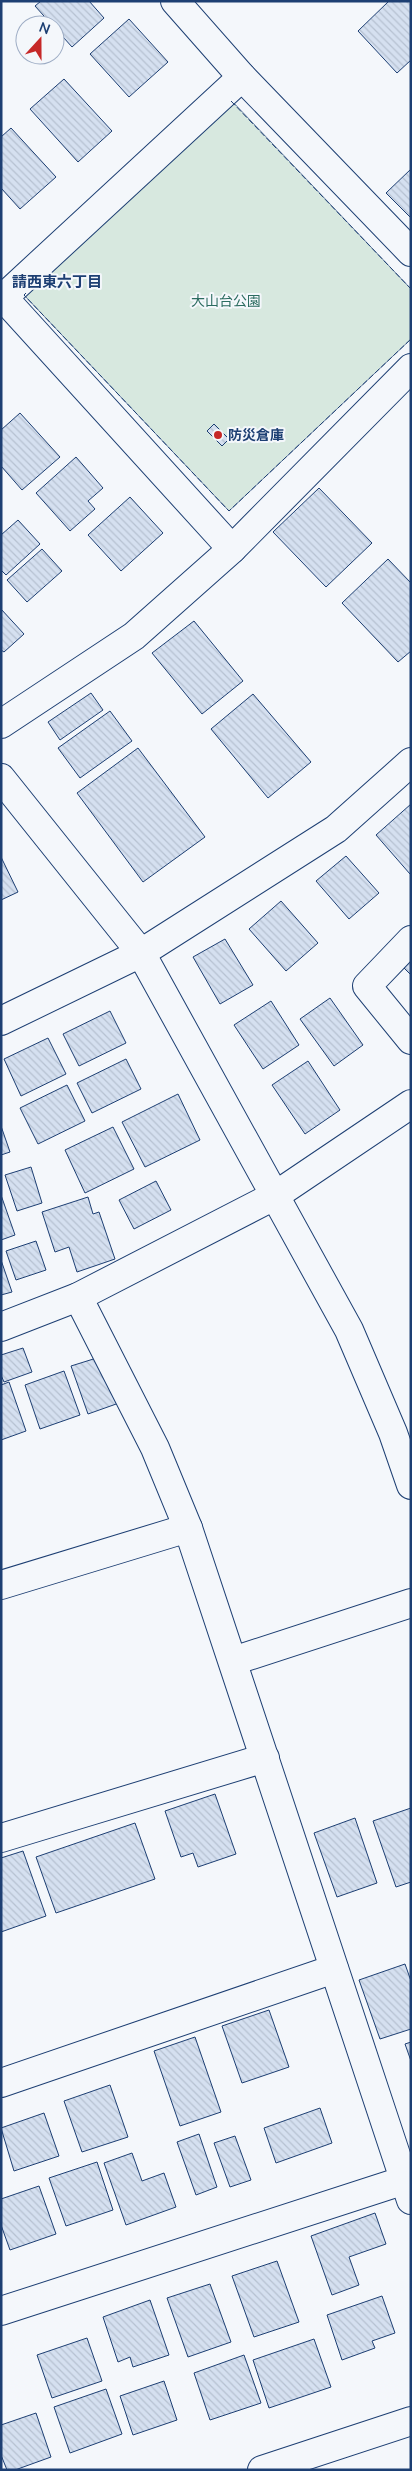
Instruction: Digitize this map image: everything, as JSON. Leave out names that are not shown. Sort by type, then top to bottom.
[{"type":"street","points":[[175,1],[242,77],[411,252]]},
{"type":"street","points":[[232,549],[2,296],[242,77]]},
{"type":"street","points":[[1,724],[134,636],[232,549],[411,368]]},
{"type":"street","points":[[1,1021],[141,953],[336,829],[411,762]]},
{"type":"street","points":[[1,778],[141,953],[349,1330],[393,1432],[411,1485]]},
{"type":"street","points":[[411,940],[367,986],[411,1040]]},
{"type":"street","points":[[1,1327],[78,1297],[276,1195],[411,1104]]},
{"type":"street","points":[[1,2311],[408,2190],[188,1528],[155,1448],[78,1297]]},
{"type":"street","points":[[1,1585],[188,1528]]},
{"type":"street","points":[[233,1661],[411,1603]]},
{"type":"street","points":[[1,1838],[266,1758]]},
{"type":"street","points":[[1,2083],[334,1969]]},
{"type":"street","points":[[262,2470],[411,2421]]},
{"type":"green space","name":"大山台公園","points":[[231,100],[411,289],[411,339],[229,511],[24,295]]},
{"type":"building","points":[[41,1],[89,1],[104,18],[72,47],[65,39],[65,15],[43,15],[35,6]]},
{"type":"building","points":[[389,1],[411,1],[411,60],[397,73],[358,31]]},
{"type":"building","points":[[129,19],[168,62],[129,97],[90,54]]},
{"type":"building","points":[[64,79],[112,131],[78,162],[30,109]]},
{"type":"building","points":[[11,128],[56,177],[20,209],[1,188],[1,137]]},
{"type":"building","points":[[411,169],[411,218],[386,193]]},
{"type":"building","points":[[20,413],[60,457],[22,490],[1,466],[1,430]]},
{"type":"building","name":"防災倉庫","points":[[214,424],[229,439],[222,446],[207,431]]},
{"type":"building","points":[[76,457],[103,488],[88,501],[95,509],[70,531],[36,493]]},
{"type":"building","points":[[319,488],[372,543],[326,587],[273,532]]},
{"type":"building","points":[[130,497],[163,533],[121,571],[88,535]]},
{"type":"building","points":[[18,520],[40,544],[6,575],[1,570],[1,535]]},
{"type":"building","points":[[42,549],[62,571],[27,602],[7,580]]},
{"type":"building","points":[[388,559],[411,583],[411,651],[398,662],[342,603]]},
{"type":"building","points":[[1,609],[24,634],[4,652],[1,650]]},
{"type":"building","points":[[194,621],[243,681],[202,714],[152,653]]},
{"type":"building","points":[[91,693],[103,710],[60,740],[48,722]]},
{"type":"building","points":[[253,694],[311,762],[268,798],[211,729]]},
{"type":"building","points":[[110,711],[132,741],[80,778],[58,748]]},
{"type":"building","points":[[138,748],[205,837],[143,882],[77,793]]},
{"type":"building","points":[[411,804],[411,874],[410,874],[376,835]]},
{"type":"building","points":[[346,856],[379,893],[349,919],[316,881]]},
{"type":"building","points":[[1,857],[18,892],[1,900]]},
{"type":"building","points":[[281,901],[318,943],[286,971],[249,929]]},
{"type":"building","points":[[225,939],[253,985],[220,1004],[193,957]]},
{"type":"building","points":[[411,958],[411,975],[402,966]]},
{"type":"building","points":[[330,998],[363,1045],[334,1066],[300,1019]]},
{"type":"building","points":[[271,1001],[299,1045],[263,1069],[234,1025]]},
{"type":"building","points":[[110,1011],[126,1043],[79,1066],[63,1034]]},
{"type":"building","points":[[48,1038],[66,1074],[21,1096],[4,1059]]},
{"type":"building","points":[[126,1059],[141,1089],[92,1113],[77,1083]]},
{"type":"building","points":[[308,1061],[340,1110],[305,1134],[272,1085]]},
{"type":"building","points":[[67,1085],[85,1121],[38,1144],[20,1108]]},
{"type":"building","points":[[178,1094],[200,1140],[145,1167],[122,1122]]},
{"type":"building","points":[[1,1126],[10,1152],[1,1155]]},
{"type":"building","points":[[113,1127],[134,1169],[85,1193],[65,1150]]},
{"type":"building","points":[[31,1167],[42,1203],[17,1211],[5,1175]]},
{"type":"building","points":[[156,1181],[171,1210],[134,1229],[119,1200]]},
{"type":"building","points":[[1,1195],[15,1235],[1,1240]]},
{"type":"building","points":[[88,1197],[93,1214],[99,1212],[115,1259],[77,1272],[69,1247],[55,1252],[42,1212]]},
{"type":"building","points":[[36,1241],[46,1270],[16,1280],[6,1251]]},
{"type":"building","points":[[1,1260],[12,1292],[1,1295]]},
{"type":"building","points":[[23,1348],[32,1372],[4,1382],[1,1375],[1,1355]]},
{"type":"building","points":[[103,1356],[119,1403],[88,1414],[71,1366]]},
{"type":"building","points":[[64,1371],[80,1415],[40,1429],[25,1385]]},
{"type":"building","points":[[9,1382],[26,1431],[1,1440],[1,1385]]},
{"type":"building","points":[[215,1794],[236,1854],[198,1867],[193,1853],[181,1857],[165,1811]]},
{"type":"building","points":[[411,1808],[411,1882],[396,1887],[373,1821]]},
{"type":"building","points":[[355,1818],[377,1883],[337,1897],[314,1833]]},
{"type":"building","points":[[135,1823],[155,1879],[56,1913],[36,1857]]},
{"type":"building","points":[[23,1851],[46,1916],[1,1932],[1,1858]]},
{"type":"building","points":[[405,1964],[411,1981],[411,2029],[380,2039],[359,1980]]},
{"type":"building","points":[[269,2010],[289,2067],[242,2083],[222,2026]]},
{"type":"building","points":[[195,2037],[221,2112],[180,2126],[154,2051]]},
{"type":"building","points":[[411,2042],[411,2061],[405,2044]]},
{"type":"building","points":[[110,2085],[128,2137],[82,2152],[64,2101]]},
{"type":"building","points":[[320,2108],[332,2143],[276,2163],[264,2128]]},
{"type":"building","points":[[44,2113],[59,2156],[14,2171],[1,2128]]},
{"type":"building","points":[[199,2134],[217,2187],[196,2195],[177,2142]]},
{"type":"building","points":[[235,2136],[251,2180],[230,2187],[214,2143]]},
{"type":"building","points":[[132,2153],[142,2181],[164,2173],[176,2207],[126,2225],[104,2163]]},
{"type":"building","points":[[97,2162],[113,2210],[66,2226],[49,2178]]},
{"type":"building","points":[[39,2186],[56,2234],[10,2250],[1,2225],[1,2199]]},
{"type":"building","points":[[375,2213],[386,2244],[349,2257],[359,2285],[332,2295],[311,2236]]},
{"type":"building","points":[[277,2261],[299,2322],[254,2337],[232,2276]]},
{"type":"building","points":[[210,2284],[231,2342],[188,2357],[167,2298]]},
{"type":"building","points":[[382,2296],[395,2333],[372,2341],[375,2348],[342,2360],[327,2315]]},
{"type":"building","points":[[150,2300],[169,2355],[133,2367],[130,2357],[118,2362],[103,2317]]},
{"type":"building","points":[[87,2338],[102,2381],[52,2398],[37,2355]]},
{"type":"building","points":[[314,2339],[331,2387],[269,2408],[253,2360]]},
{"type":"building","points":[[244,2355],[261,2403],[210,2420],[194,2373]]},
{"type":"building","points":[[164,2381],[177,2420],[133,2435],[120,2396]]},
{"type":"building","points":[[106,2389],[122,2434],[70,2453],[54,2407]]},
{"type":"building","points":[[36,2413],[51,2457],[15,2470],[7,2470],[1,2455],[1,2425]]},
{"type":"fence","points":[[231,101],[411,289]]},
{"type":"fence","points":[[26,293],[24,295],[229,511],[411,339]]},
{"type":"place","name":"防災倉庫","points":[[218,435]]},
{"type":"district","name":"請西東六丁目","points":[[57,282]]}]
